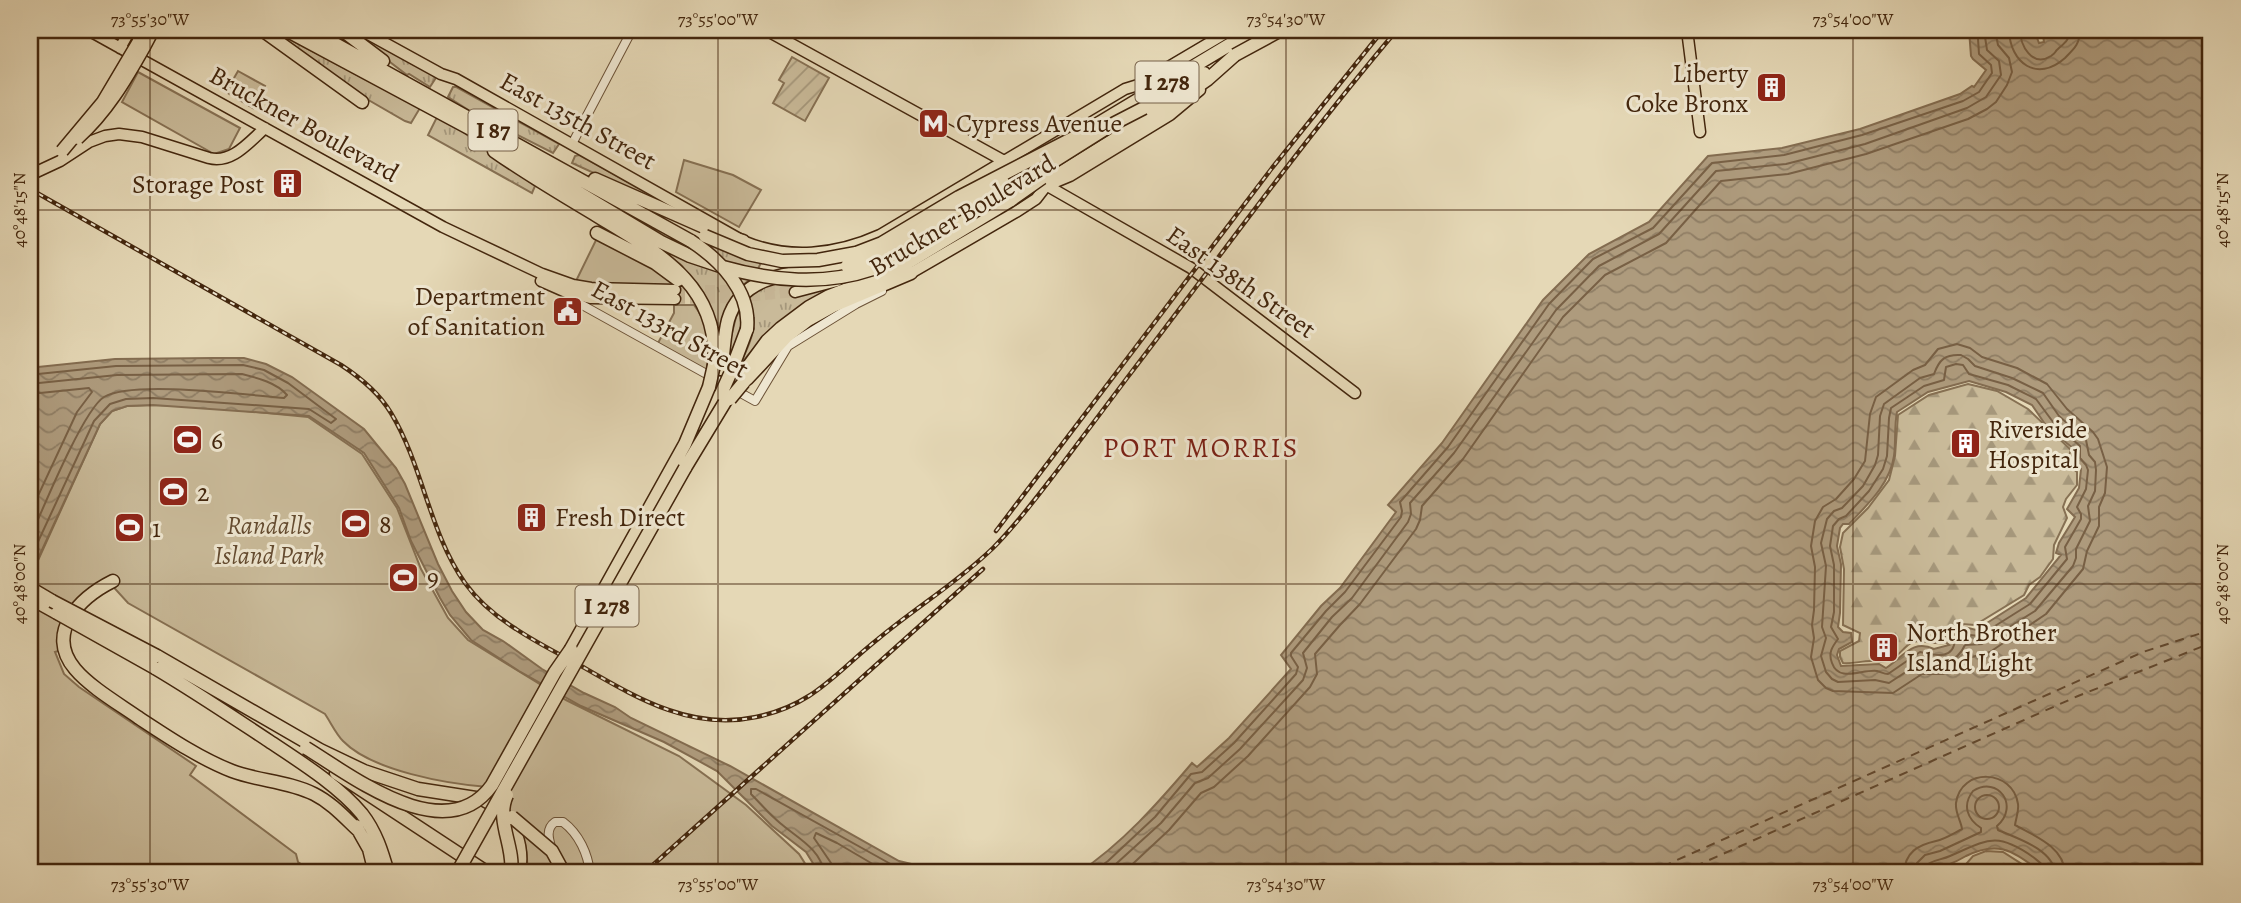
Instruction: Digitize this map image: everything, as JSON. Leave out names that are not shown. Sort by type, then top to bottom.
[{"type":"highway","points":[[62,151],[103,102],[141,45],[145,30]]},
{"type":"highway","points":[[262,30],[362,102]]},
{"type":"highway","name":"I 87","points":[[286,30],[417,93]]},
{"type":"highway","name":"I 87","points":[[310,30],[444,108],[535,166]]},
{"type":"highway","points":[[342,30],[417,93]]},
{"type":"highway","name":"I 278","points":[[730,374],[727,325],[735,305],[754,286],[779,275],[847,266],[879,256],[1254,30]]},
{"type":"highway","name":"I 278","points":[[447,873],[553,686],[571,649],[694,438],[718,415],[721,394],[730,374],[797,316],[830,296],[894,271],[960,233],[1144,108],[1281,30]]},
{"type":"highway","points":[[1046,186],[1050,179],[1185,95],[1235,55]]},
{"type":"highway","name":"I 87","points":[[444,108],[458,122],[535,166]]},
{"type":"highway","points":[[566,191],[680,251],[737,271],[799,281],[846,276],[873,269],[895,259],[1113,124],[1144,108]]},
{"type":"highway","points":[[569,169],[590,184],[693,237],[773,260],[809,261],[846,256],[882,243],[959,197],[1081,134]]},
{"type":"highway","points":[[535,166],[569,169],[722,235],[743,241]]},
{"type":"highway","points":[[535,166],[566,191],[668,261],[687,281],[706,312],[713,340],[730,374]]},
{"type":"highway","points":[[597,233],[665,270],[687,289],[706,312]]},
{"type":"highway","points":[[693,237],[731,277],[746,308],[747,329],[721,394],[694,438]]},
{"type":"highway","points":[[730,374],[833,306],[911,273]]},
{"type":"highway","name":"I 278","points":[[457,873],[685,468],[694,438]]},
{"type":"highway","points":[[113,582],[94,592],[75,608],[66,625],[64,641],[76,670],[112,699],[216,765],[251,777],[299,788],[318,796],[359,831]]},
{"type":"highway","points":[[30,589],[167,661],[330,755],[381,778],[418,789],[470,796],[492,803],[547,846],[557,858],[557,872]]},
{"type":"highway","points":[[30,598],[181,683],[304,765],[357,808],[377,839],[388,873]]},
{"type":"highway","points":[[265,718],[306,748],[397,802],[437,810],[465,806],[482,796],[492,785],[555,672],[571,649]]},
{"type":"highway","points":[[271,743],[282,745],[488,873]]},
{"type":"highway","points":[[271,743],[338,805],[359,831],[369,849],[375,873]]},
{"type":"highway","points":[[511,873],[512,856],[503,824],[503,805],[530,745]]},
{"type":"highway","points":[[306,748],[321,763],[393,814]]},
{"type":"highway","points":[[511,818],[519,846],[519,873]]},
{"type":"main road","name":"Bruckner Boulevard","points":[[88,30],[462,237],[496,260],[566,292],[590,298],[676,294],[573,285],[542,274],[462,237]]},
{"type":"main road","points":[[120,48],[130,30]]},
{"type":"main road","points":[[141,45],[154,30]]},
{"type":"main road","name":"East 135th Street","points":[[361,30],[466,85],[743,241],[774,251]]},
{"type":"main road","name":"East 138th Street","points":[[766,30],[1015,167],[1191,268],[1355,393]]},
{"type":"main road","name":"Bruckner Boulevard","points":[[774,251],[817,253],[839,250],[888,230],[1125,89],[1138,85],[1231,30]]},
{"type":"main road","name":"Bruckner Boulevard","points":[[1138,85],[1130,94],[1046,144],[975,198],[882,255],[795,288],[824,285],[880,263],[1263,30]]},
{"type":"main road","name":"Bruckner Boulevard","points":[[911,273],[1036,199],[1046,186],[1070,176],[1170,115],[1243,50],[1275,30]]},
{"type":"main road","points":[[1687,30],[1700,132]]},
{"type":"main road","points":[[30,175],[60,162],[97,138],[120,134],[142,137],[220,160],[231,156],[265,128]]},
{"type":"main road","points":[[30,175],[62,151]]},
{"type":"main road","points":[[975,207],[1046,186]]},
{"type":"street","points":[[572,144],[632,30]]},
{"type":"street","name":"Bruckner Boulevard","points":[[755,401],[788,346],[911,273]]},
{"type":"street","name":"East 133rd Street","points":[[566,292],[575,301],[755,401]]},
{"type":"street","points":[[557,872],[549,828],[552,823],[561,821],[572,829],[587,855],[590,873]]},
{"type":"green space","points":[[269,30],[420,108],[411,123],[405,121],[365,98]]},
{"type":"green space","points":[[348,30],[353,30],[437,76],[430,87],[407,75]]},
{"type":"green space","points":[[792,57],[829,78],[805,121],[773,103],[784,83],[779,80]]},
{"type":"green space","points":[[238,71],[265,86],[253,108],[226,92]]},
{"type":"green space","points":[[138,72],[240,128],[229,149],[214,154],[122,102]]},
{"type":"green space","points":[[453,87],[559,144],[553,153],[470,111],[448,97]]},
{"type":"green space","points":[[437,117],[458,128],[535,186],[532,193],[428,135]]},
{"type":"green space","points":[[579,155],[672,209],[572,163],[575,156]]},
{"type":"green space","points":[[684,160],[733,175],[761,190],[739,227],[676,192]]},
{"type":"green space","points":[[555,169],[699,250],[703,240],[763,258],[754,278],[741,287],[731,300],[721,330],[716,332],[704,296],[682,266],[626,228],[606,204]]},
{"type":"green space","points":[[598,236],[659,267],[679,286],[601,286],[576,281]]},
{"type":"green space","points":[[793,275],[796,296],[827,288],[828,292],[761,340],[739,366],[754,325],[754,318],[743,318],[739,340],[722,373],[736,317],[750,294]]},
{"type":"green space","points":[[674,305],[694,305],[703,320],[707,336],[708,371],[658,343],[674,313]]},
{"type":"green space","points":[[1968,384],[1997,391],[2028,409],[2071,450],[2066,463],[2077,472],[2077,485],[2063,507],[2067,518],[2054,545],[2053,559],[2040,577],[2029,585],[2024,595],[1975,625],[1962,624],[1940,638],[1945,643],[1916,641],[1889,660],[1843,663],[1840,651],[1859,641],[1860,633],[1843,625],[1844,569],[1840,547],[1843,533],[1868,508],[1889,480],[1895,456],[1898,415],[1929,395]]},
{"type":"green space","name":"Randalls Island Park","points":[[153,405],[308,417],[362,454],[397,508],[421,569],[448,618],[468,640],[566,700],[679,756],[746,805],[799,854],[811,873],[527,873],[523,836],[505,806],[488,787],[432,779],[372,760],[343,741],[325,714],[128,603],[108,581],[89,591],[62,650],[55,652],[64,674],[196,766],[190,775],[296,854],[298,862],[314,873],[30,873],[30,578],[100,424],[112,411],[127,406]]},
{"type":"green space","points":[[1986,851],[2003,852],[2036,873],[1947,873],[1961,870],[1973,856]]},
{"type":"water","points":[[1969,30],[2034,30],[2039,43],[2044,42],[2043,35],[2072,30],[2194,30],[2196,35],[2211,33],[2211,873],[2043,873],[2015,854],[1989,849],[1978,851],[1951,864],[1934,867],[1930,873],[1078,873],[1124,836],[1153,808],[1192,763],[1197,767],[1229,738],[1291,669],[1281,655],[1321,606],[1340,588],[1396,512],[1388,505],[1442,443],[1543,300],[1589,254],[1649,222],[1708,156],[1782,148],[1860,129],[1960,94],[1974,87],[1986,70],[1971,56]],"holes":[[[1969,381],[2006,392],[2032,405],[2047,427],[2074,449],[2071,460],[2081,469],[2079,488],[2067,509],[2075,517],[2056,553],[2061,555],[2026,598],[1976,630],[1961,626],[1943,639],[1949,645],[1934,649],[1927,646],[1914,647],[1886,668],[1879,664],[1841,666],[1837,655],[1839,649],[1852,642],[1851,633],[1843,632],[1838,627],[1841,564],[1837,546],[1840,528],[1843,524],[1849,524],[1863,509],[1888,476],[1894,456],[1897,412],[1928,392]]]},
{"type":"water","points":[[244,358],[266,364],[292,377],[364,429],[396,468],[452,591],[466,612],[483,630],[584,693],[730,766],[899,861],[969,873],[819,873],[806,852],[772,826],[717,771],[664,742],[581,706],[471,640],[440,598],[411,541],[399,508],[364,453],[309,416],[153,405],[127,406],[112,411],[100,424],[30,576],[30,364],[38,367],[115,359]]},
{"type":"ferry route","points":[[1648,873],[2143,652],[2211,630]]},
{"type":"ferry route","points":[[1680,873],[2078,696],[2211,643]]},
{"type":"tunnel","points":[[675,290],[734,290],[794,284]]},
{"type":"tunnel","points":[[675,299],[733,298],[795,292]]},
{"type":"railway","points":[[996,531],[1272,168],[1383,30]]},
{"type":"railway","points":[[30,189],[341,365],[369,386],[391,413],[402,433],[434,521],[453,563],[470,590],[502,619],[541,644],[644,700],[687,716],[732,720],[776,712],[809,696],[980,560],[1002,539],[1057,471],[1293,159],[1397,30]]},
{"type":"railway","points":[[644,873],[983,569]]},
{"type":"place","name":"Liberty Coke Bronx","points":[[1771,88]]},
{"type":"place","name":"Cypress Avenue","points":[[933,123]]},
{"type":"place","name":"Storage Post","points":[[287,184]]},
{"type":"place","name":"Department of Sanitation","points":[[568,311]]},
{"type":"place","name":"6","points":[[188,440]]},
{"type":"place","name":"Riverside Hospital","points":[[1965,444]]},
{"type":"place","name":"2","points":[[174,492]]},
{"type":"place","name":"Fresh Direct","points":[[532,517]]},
{"type":"place","name":"8","points":[[356,524]]},
{"type":"place","name":"1","points":[[129,528]]},
{"type":"place","name":"9","points":[[404,577]]},
{"type":"place","name":"North Brother Island Light","points":[[1883,647]]},
{"type":"district","name":"PORT MORRIS","points":[[1201,448]]}]
